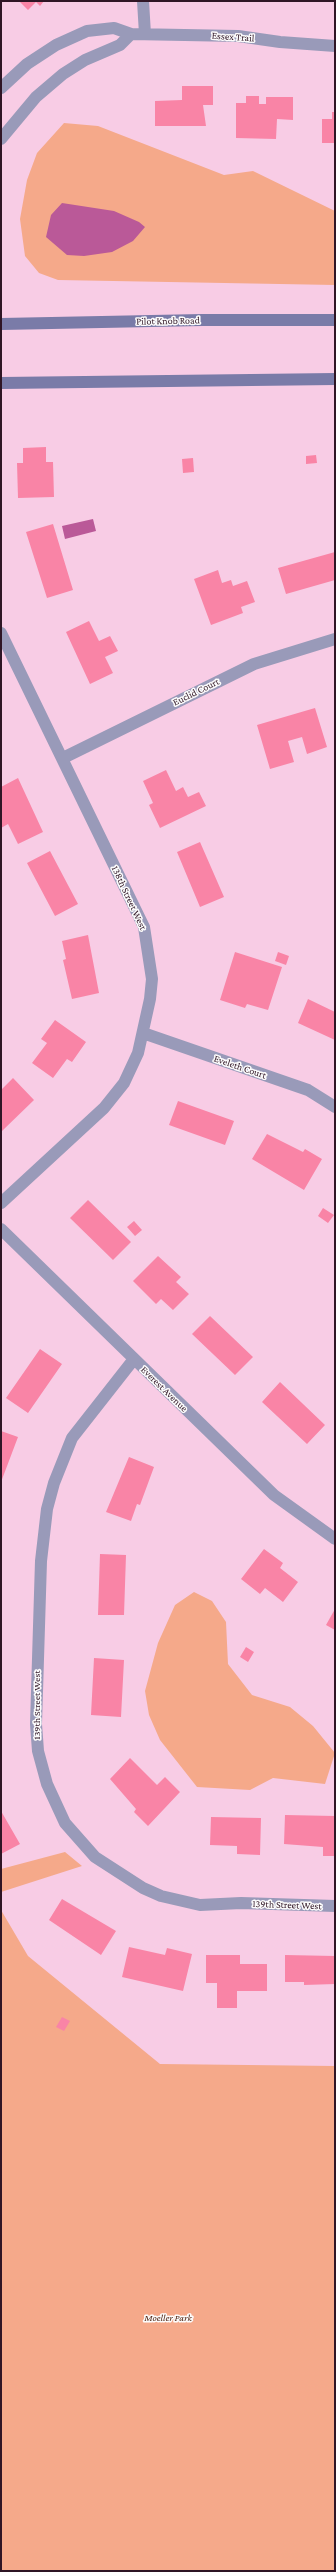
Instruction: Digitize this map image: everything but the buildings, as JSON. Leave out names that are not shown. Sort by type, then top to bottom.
[{"type":"main road","name":"Pilot Knob Road","points":[[1,324],[202,320],[335,320]]},
{"type":"main road","points":[[1,383],[335,378]]},
{"type":"street","points":[[143,1],[145,34]]},
{"type":"street","name":"Essex Trail","points":[[1,88],[27,64],[56,45],[87,31],[114,28],[131,34],[238,36],[280,42],[335,46]]},
{"type":"street","points":[[1,140],[36,97],[63,74],[85,60],[120,45],[131,34]]},
{"type":"street","name":"138th Street West","points":[[1,633],[144,927],[152,979],[138,1053],[124,1083],[104,1108],[1,1203]]},
{"type":"street","name":"Euclid Court","points":[[63,758],[254,664],[335,639]]},
{"type":"street","name":"Eveleth Court","points":[[143,1033],[308,1090],[335,1107]]},
{"type":"street","name":"Everest Avenue","points":[[1,1230],[274,1495],[335,1539]]},
{"type":"street","name":"139th Street West","points":[[134,1359],[72,1438],[54,1483],[47,1509],[41,1561],[36,1724],[38,1751],[47,1784],[65,1823],[95,1857],[143,1888],[161,1896],[200,1905],[241,1903],[335,1906]]},
{"type":"green space","points":[[64,123],[98,126],[224,175],[253,171],[335,211],[335,285],[58,280],[39,273],[25,256],[20,219],[27,180],[37,153]]},
{"type":"green space","points":[[194,1592],[212,1601],[226,1622],[228,1664],[252,1695],[290,1707],[313,1726],[335,1753],[325,1784],[273,1778],[250,1790],[197,1787],[160,1740],[149,1715],[145,1691],[158,1643],[175,1605]]},
{"type":"green space","points":[[65,1852],[82,1866],[1,1892],[1,1869]]},
{"type":"green space","name":"Moeller Park","points":[[1,1910],[28,1956],[160,2064],[335,2066],[335,2571],[1,2571]]},
{"type":"shaded area","points":[[62,203],[114,211],[139,222],[145,227],[133,241],[112,252],[84,256],[67,255],[46,237],[51,215]]},
{"type":"shaded area","points":[[93,519],[96,531],[65,539],[62,526]]}]
